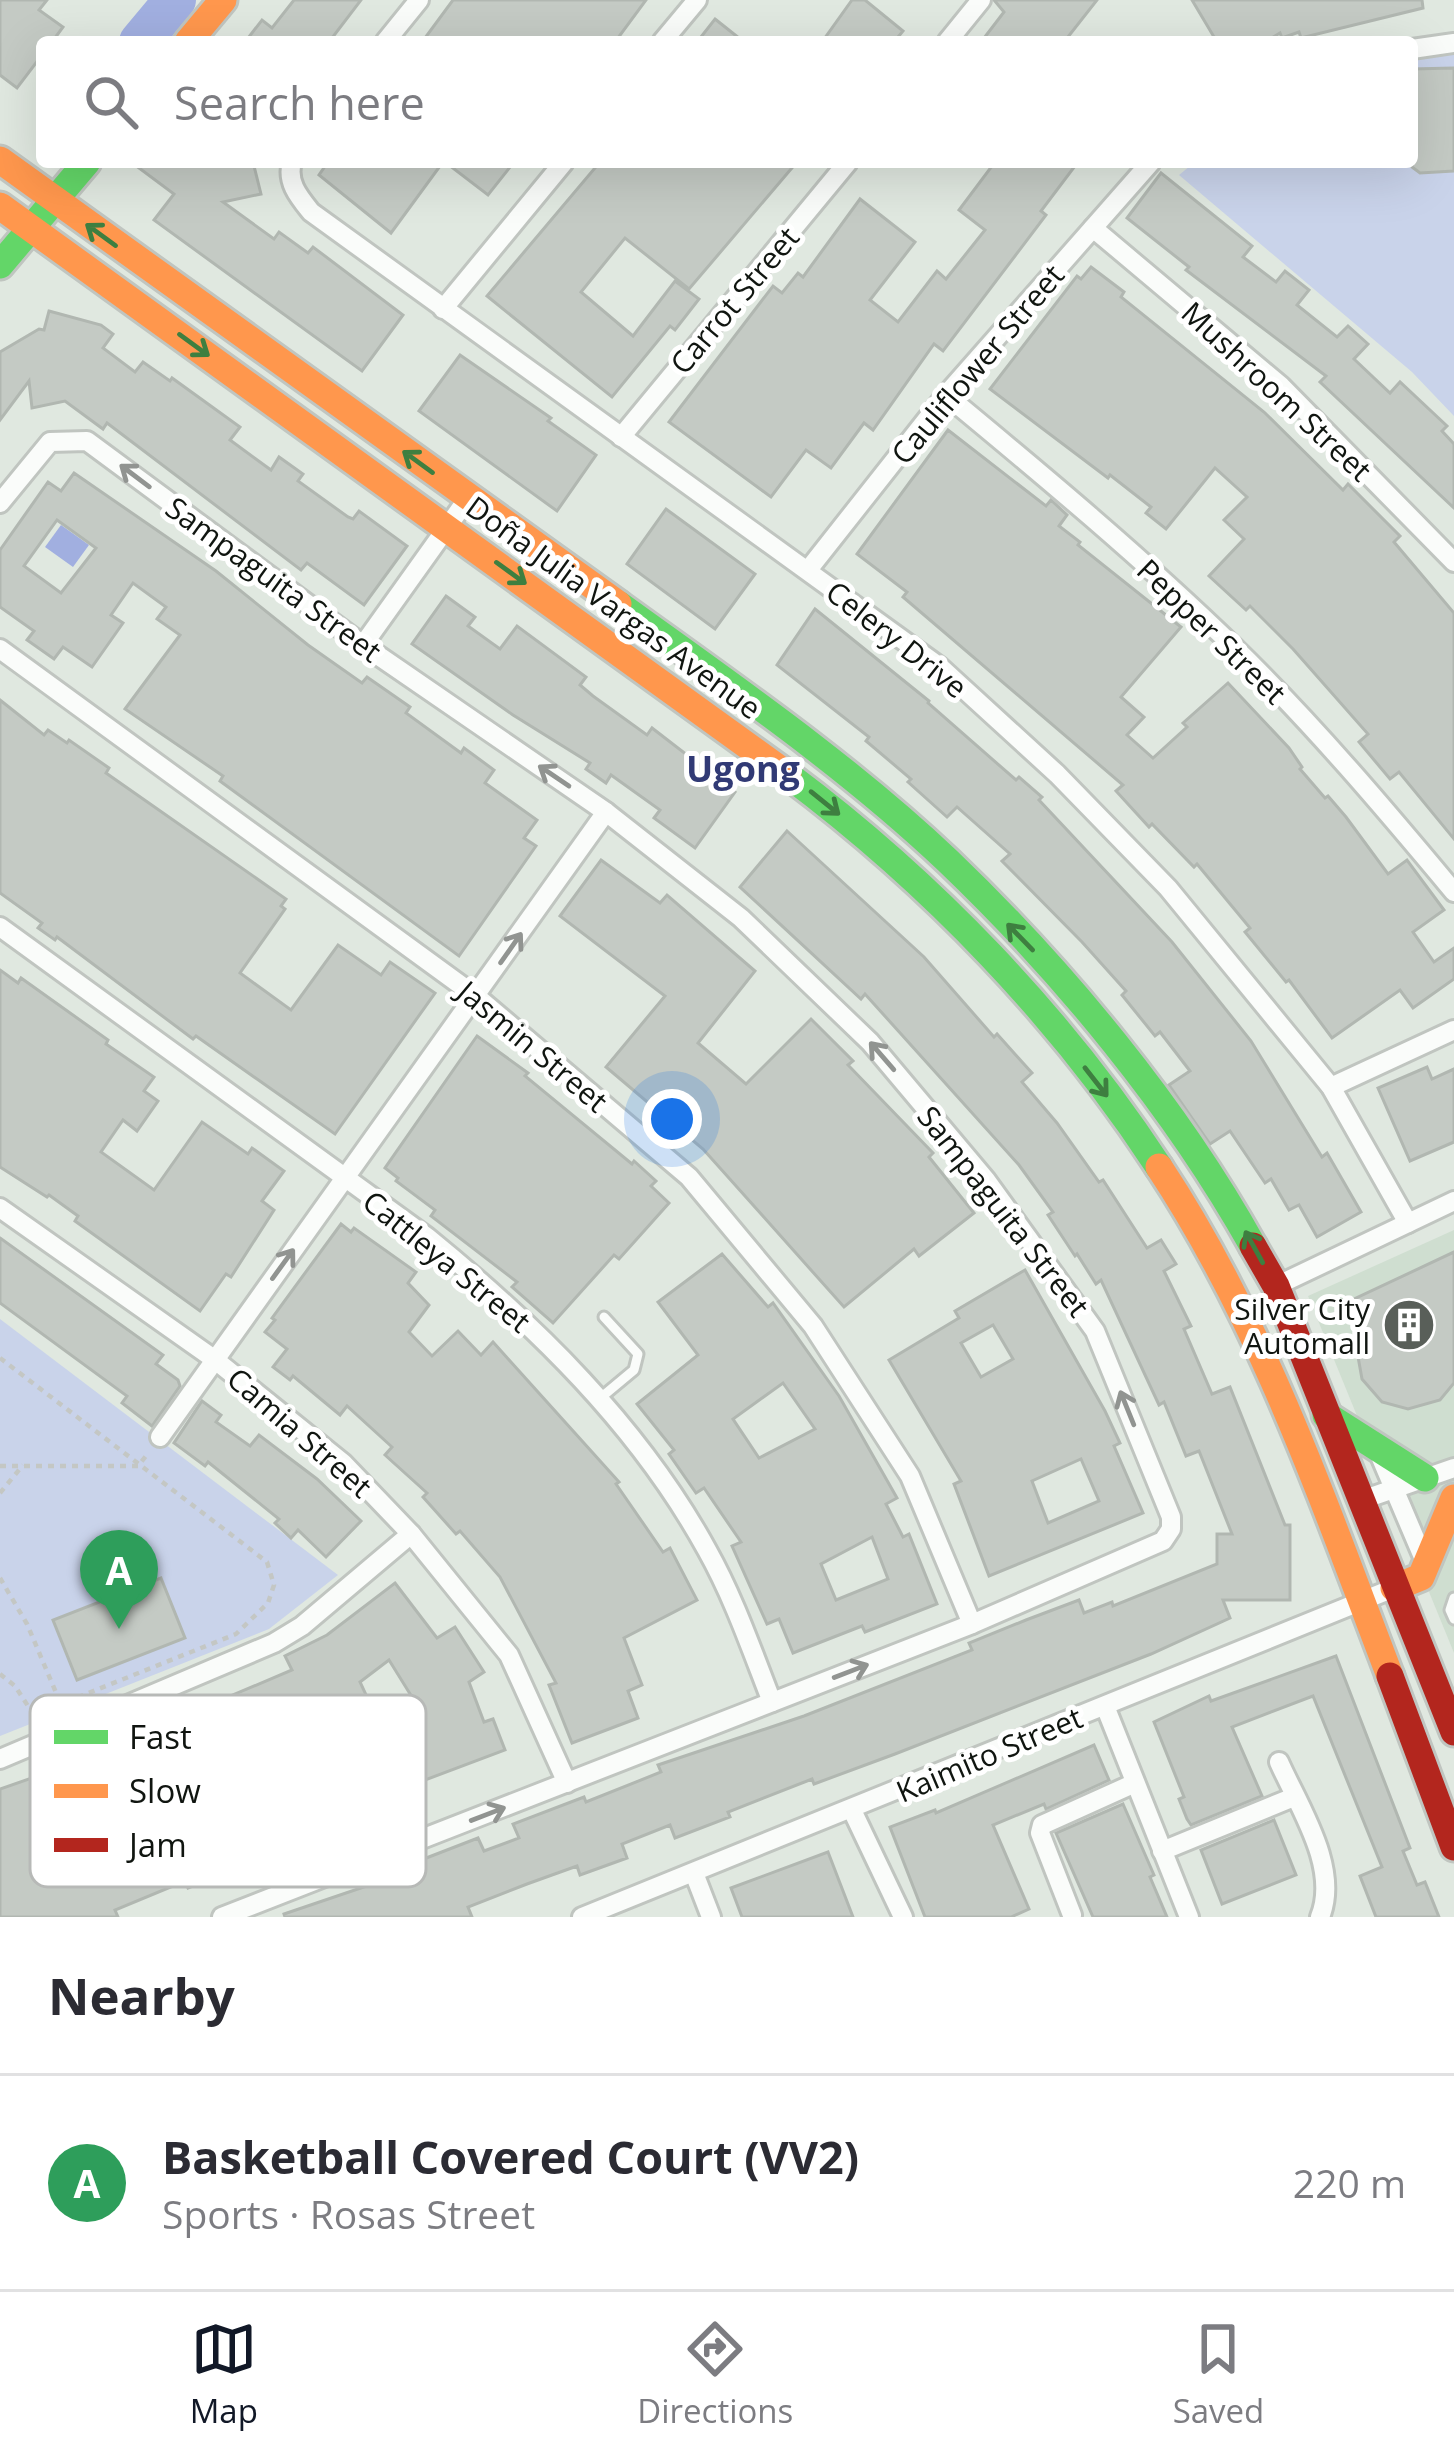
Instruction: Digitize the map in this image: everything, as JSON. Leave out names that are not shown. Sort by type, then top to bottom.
[{"type":"main road","points":[[193,36],[223,0]]},
{"type":"main road","name":"Doña Julia Vargas Avenue","points":[[0,160],[717,675],[849,777],[947,862],[1060,980],[1172,1118],[1232,1208],[1276,1286],[1454,1732]]},
{"type":"main road","points":[[0,265],[81,168]]},
{"type":"main road","name":"Doña Julia Vargas Avenue","points":[[0,206],[828,805],[924,889],[1033,1002],[1141,1139],[1240,1303],[1294,1424],[1454,1847]]},
{"type":"main road","points":[[1327,1415],[1425,1478]]},
{"type":"main road","points":[[1394,1588],[1421,1577],[1454,1498]]},
{"type":"street","points":[[390,36],[419,0]]},
{"type":"street","points":[[667,36],[697,0]]},
{"type":"street","points":[[952,36],[981,0]]},
{"type":"street","points":[[1418,48],[1454,43]]},
{"type":"street","name":"Celery Drive","points":[[289,168],[294,191],[310,212],[940,667],[1057,774],[1168,887],[1331,1087],[1408,1222]]},
{"type":"street","points":[[443,309],[559,168]]},
{"type":"street","name":"Carrot Street","points":[[621,437],[843,168]]},
{"type":"street","name":"Cauliflower Street","points":[[808,570],[946,394],[1146,168]]},
{"type":"street","name":"Mushroom Street","points":[[1093,228],[1281,386],[1452,557]]},
{"type":"street","name":"Pepper Street","points":[[946,394],[1096,519],[1236,649],[1362,783],[1454,892]]},
{"type":"street","name":"Sampaguita Street","points":[[0,503],[50,442],[87,441],[363,645],[606,812],[742,919],[870,1042],[986,1180],[1095,1330],[1172,1517],[1172,1529],[1163,1541],[972,1624],[426,1838]]},
{"type":"street","points":[[363,645],[468,498]]},
{"type":"street","name":"Jasmin Street","points":[[0,650],[477,997],[689,1177],[813,1326],[910,1476],[972,1624]]},
{"type":"street","points":[[160,1437],[606,812]]},
{"type":"street","name":"Cattleya Street","points":[[0,927],[427,1237],[493,1291],[563,1359],[657,1469],[708,1551],[772,1702]]},
{"type":"street","points":[[1331,1087],[1454,1030]]},
{"type":"street","points":[[1276,1286],[1454,1202]]},
{"type":"street","name":"Camia Street","points":[[0,1208],[214,1359],[344,1463],[411,1534],[509,1655],[567,1783]]},
{"type":"street","points":[[1378,1450],[1426,1564]]},
{"type":"street","points":[[1359,1502],[1454,1468]]},
{"type":"street","points":[[153,1695],[274,1643],[302,1626],[411,1534]]},
{"type":"street","name":"Kaimito Street","points":[[582,1917],[1394,1588]]},
{"type":"street","points":[[1105,1706],[1189,1917]]},
{"type":"street","points":[[0,1759],[30,1747]]},
{"type":"street","points":[[1279,1762],[1321,1859],[1328,1898],[1320,1917]]},
{"type":"street","points":[[1072,1915],[1040,1833],[1042,1826],[1136,1783]]},
{"type":"street","points":[[1162,1850],[1294,1796]]},
{"type":"street","points":[[852,1810],[903,1917]]},
{"type":"street","points":[[694,1873],[711,1917]]},
{"type":"street","name":"Sampaguita Street","points":[[222,1917],[299,1887]]},
{"type":"lane","points":[[598,1400],[634,1370],[638,1354],[604,1317]]},
{"type":"lane","points":[[1454,1598],[1450,1610],[1454,1619]]},
{"type":"path","points":[[0,1358],[267,1562],[274,1585],[268,1603],[236,1634],[84,1695]]},
{"type":"path","points":[[139,1466],[160,1437]]},
{"type":"path","points":[[0,1493],[23,1464]]},
{"type":"path","points":[[0,1466],[139,1466]]},
{"type":"path","points":[[0,1578],[27,1624],[57,1695]]},
{"type":"path","points":[[0,1674],[30,1707]]},
{"type":"shaded area","points":[[1418,53],[1454,55],[1454,416],[1412,372],[1179,175],[1188,168],[1418,168]]},
{"type":"shaded area","points":[[1454,1230],[1454,1653],[1308,1296]]},
{"type":"shaded area","points":[[0,1319],[338,1575],[269,1629],[103,1695],[30,1695],[30,1724],[0,1736]]},
{"type":"water","points":[[61,525],[89,545],[73,567],[45,547]]},
{"type":"building","points":[[0,0],[47,0],[39,10],[63,27],[56,36],[36,36],[36,63],[17,88],[0,75]]},
{"type":"building","points":[[294,0],[361,0],[334,36],[250,36],[262,20],[272,28]]},
{"type":"building","points":[[453,0],[646,0],[619,36],[426,36]]},
{"type":"building","points":[[852,0],[865,0],[903,31],[899,36],[826,36]]},
{"type":"building","points":[[994,0],[1097,0],[1069,36],[986,36],[1004,12]]},
{"type":"building","points":[[1192,0],[1422,0],[1423,8],[1309,36],[1299,32],[1213,36]]},
{"type":"building","points":[[715,19],[736,36],[702,36]]},
{"type":"building","points":[[1454,68],[1454,171],[1420,173],[1413,168],[1418,168],[1418,69]]},
{"type":"building","points":[[139,168],[254,168],[261,194],[223,202],[274,239],[279,232],[308,253],[313,247],[403,315],[362,371],[154,220],[174,194]]},
{"type":"building","points":[[324,168],[439,168],[391,233],[319,175]]},
{"type":"building","points":[[453,168],[509,168],[488,195]]},
{"type":"building","points":[[595,168],[792,168],[689,289],[625,238],[581,292],[633,336],[675,281],[699,299],[675,330],[670,326],[612,397],[487,296]]},
{"type":"building","points":[[990,168],[1073,168],[1041,211],[1046,215],[943,351],[934,344],[873,430],[864,423],[831,468],[806,450],[771,497],[669,422],[773,286],[782,293],[798,273],[803,277],[860,199],[915,242],[870,300],[898,322],[937,271],[946,279],[985,230],[959,210]]},
{"type":"building","points":[[1161,173],[1252,246],[1243,257],[1276,282],[1285,271],[1309,290],[1297,305],[1337,337],[1348,326],[1368,344],[1354,359],[1390,393],[1400,382],[1447,426],[1442,431],[1454,444],[1454,508],[1320,382],[1326,376],[1186,270],[1189,267],[1127,218]]},
{"type":"building","points":[[1091,267],[1124,292],[1121,297],[1264,412],[1343,490],[1348,484],[1400,536],[1394,542],[1454,613],[1454,839],[1399,772],[1390,779],[1359,742],[1368,734],[1293,649],[1250,606],[1246,610],[1209,576],[1244,539],[1224,520],[1247,497],[1215,468],[1166,529],[1146,513],[1151,507],[990,389],[1077,276],[1081,279]]},
{"type":"building","points":[[49,311],[101,325],[113,334],[103,348],[135,372],[143,362],[172,378],[240,427],[230,440],[271,470],[279,457],[303,474],[298,481],[348,517],[353,519],[359,511],[407,546],[364,605],[307,563],[301,570],[107,423],[103,429],[65,401],[32,408],[29,381],[0,420],[0,352],[44,330]]},
{"type":"building","points":[[460,355],[596,455],[557,511],[419,411]]},
{"type":"building","points":[[948,430],[1046,506],[1051,500],[1067,515],[1059,526],[1078,545],[1181,627],[1121,697],[1144,717],[1127,735],[1153,758],[1228,683],[1289,748],[1300,769],[1346,817],[1388,874],[1407,860],[1444,910],[1413,932],[1434,962],[1454,948],[1454,979],[1413,1008],[1400,990],[1332,1038],[1245,932],[1250,928],[1197,864],[1194,867],[1152,824],[1149,827],[1116,791],[1123,785],[903,597],[907,592],[857,554]]},
{"type":"building","points":[[74,473],[216,571],[308,645],[362,683],[367,677],[410,707],[406,713],[461,753],[464,748],[494,770],[485,783],[537,820],[524,838],[536,846],[459,956],[220,781],[223,776],[125,709],[180,635],[157,619],[166,607],[133,583],[111,615],[123,623],[92,667],[63,647],[54,659],[27,640],[34,631],[0,607],[0,550],[48,482],[61,491]],"holes":[[[57,520],[96,548],[61,593],[24,566]]]},
{"type":"building","points":[[666,509],[755,574],[715,629],[627,564]]},
{"type":"building","points":[[446,596],[475,617],[468,626],[500,649],[517,626],[586,677],[580,685],[593,696],[647,735],[652,728],[735,792],[695,848],[654,818],[660,810],[611,775],[606,783],[586,769],[590,763],[412,644]]},
{"type":"building","points":[[815,609],[1042,797],[1039,800],[1172,942],[1251,1041],[1361,1212],[1317,1237],[1299,1205],[1289,1210],[1271,1179],[1265,1183],[1230,1131],[1210,1144],[1169,1085],[1190,1071],[1160,1032],[1155,1036],[1122,995],[1126,991],[1002,861],[1010,854],[957,807],[947,817],[866,741],[869,737],[777,665]]},
{"type":"building","points":[[0,700],[44,735],[48,730],[69,740],[109,768],[106,773],[286,899],[281,906],[285,909],[240,973],[291,1010],[338,945],[381,975],[390,962],[435,993],[335,1134],[38,928],[42,923],[0,893]]},
{"type":"building","points":[[787,831],[924,957],[994,1037],[997,1034],[1032,1073],[1022,1082],[1099,1182],[1103,1180],[1147,1248],[1161,1240],[1176,1264],[1164,1271],[1191,1326],[1184,1329],[1212,1394],[1230,1387],[1285,1525],[1290,1525],[1290,1600],[1223,1600],[1230,1618],[1151,1654],[814,1784],[812,1779],[675,1838],[670,1825],[622,1844],[627,1858],[580,1875],[577,1866],[527,1884],[468,1907],[472,1917],[285,1917],[364,1887],[426,1887],[426,1858],[478,1838],[484,1851],[519,1838],[513,1824],[584,1797],[586,1802],[661,1772],[658,1765],[804,1716],[972,1650],[969,1643],[1079,1600],[1084,1613],[1112,1602],[1113,1606],[1217,1564],[1217,1534],[1232,1534],[1199,1451],[1186,1456],[1164,1402],[1159,1405],[1101,1280],[1096,1284],[1075,1256],[1048,1215],[1053,1212],[1019,1165],[865,994],[861,999],[740,887]]},
{"type":"building","points":[[601,860],[660,903],[667,895],[755,971],[698,1043],[746,1084],[811,1019],[853,1061],[848,1065],[933,1153],[929,1157],[974,1213],[919,1256],[914,1249],[844,1307],[703,1149],[606,1067],[665,996],[560,916]]},
{"type":"building","points":[[0,970],[18,983],[21,978],[154,1077],[144,1091],[158,1101],[137,1131],[123,1120],[101,1152],[154,1190],[202,1122],[248,1154],[252,1148],[284,1171],[262,1201],[274,1210],[231,1277],[226,1274],[200,1311],[75,1221],[78,1216],[49,1195],[0,1167]]},
{"type":"building","points":[[477,1036],[528,1073],[525,1076],[632,1164],[634,1161],[656,1181],[651,1186],[669,1203],[553,1323],[512,1287],[517,1282],[431,1216],[435,1210],[385,1168]]},
{"type":"building","points":[[1427,1067],[1432,1079],[1454,1069],[1454,1142],[1410,1161],[1378,1088]]},
{"type":"building","points":[[341,1224],[351,1232],[354,1228],[416,1272],[408,1283],[429,1305],[409,1332],[432,1356],[458,1331],[481,1355],[493,1342],[619,1482],[616,1484],[663,1552],[670,1548],[697,1600],[624,1638],[642,1685],[628,1691],[638,1718],[572,1743],[549,1685],[556,1683],[500,1577],[423,1497],[427,1493],[385,1455],[392,1447],[347,1406],[340,1415],[293,1376],[290,1380],[273,1367],[287,1349],[265,1332]]},
{"type":"building","points":[[0,1238],[163,1355],[156,1364],[180,1386],[152,1426],[122,1403],[127,1396],[0,1303]]},
{"type":"building","name":"Silver City Automall","points":[[1454,1252],[1454,1383],[1440,1400],[1408,1409],[1382,1402],[1362,1379],[1357,1351],[1367,1332],[1352,1300]]},
{"type":"building","points":[[722,1254],[768,1307],[773,1303],[839,1396],[897,1498],[886,1504],[903,1537],[909,1534],[937,1604],[793,1653],[779,1619],[767,1624],[732,1546],[741,1542],[704,1488],[696,1493],[669,1454],[674,1450],[637,1404],[698,1355],[658,1302]],"holes":[[[783,1383],[815,1429],[759,1458],[733,1419]],[[872,1537],[888,1579],[836,1600],[821,1564]]]},
{"type":"building","points":[[1025,1270],[1105,1411],[1120,1443],[1114,1446],[1143,1513],[989,1576],[954,1484],[961,1481],[889,1360],[959,1318],[955,1311]],"holes":[[[993,1325],[1013,1359],[981,1377],[961,1343]],[[1081,1459],[1099,1501],[1048,1523],[1032,1481]]]},
{"type":"building","points":[[202,1401],[221,1415],[216,1422],[250,1446],[259,1435],[317,1479],[361,1521],[326,1557],[298,1530],[291,1538],[275,1523],[279,1519],[208,1462],[205,1466],[174,1443]]},
{"type":"building","points":[[161,1578],[185,1638],[77,1680],[53,1620]]},
{"type":"building","points":[[395,1583],[437,1638],[455,1627],[484,1672],[469,1682],[484,1722],[493,1719],[505,1750],[426,1780],[426,1695],[411,1695],[389,1660],[360,1682],[366,1695],[233,1695],[292,1670],[285,1656],[327,1635]]},
{"type":"building","points":[[1336,1656],[1410,1848],[1403,1851],[1417,1885],[1425,1882],[1439,1917],[1376,1917],[1360,1876],[1382,1867],[1313,1696],[1232,1727],[1262,1796],[1191,1825],[1179,1799],[1184,1797],[1154,1722],[1209,1696],[1211,1701]]},
{"type":"building","points":[[1094,1745],[1109,1780],[1046,1809],[1044,1804],[993,1825],[1029,1909],[1011,1917],[925,1917],[890,1827],[936,1813]]},
{"type":"building","points":[[30,1779],[30,1887],[171,1887],[115,1910],[118,1917],[0,1917],[0,1789]]},
{"type":"building","points":[[1123,1804],[1167,1917],[1093,1917],[1056,1833]]},
{"type":"building","points":[[1274,1820],[1296,1875],[1222,1904],[1201,1850]]},
{"type":"building","points":[[828,1852],[853,1917],[742,1917],[731,1888]]},
{"type":"waterway","points":[[145,36],[175,0]]},
{"type":"traffic: fast","points":[[0,265],[82,168]]},
{"type":"traffic: fast","points":[[618,604],[829,759],[910,826],[991,903],[1115,1043],[1189,1143],[1253,1246]]},
{"type":"traffic: fast","points":[[788,775],[893,860],[990,955],[1080,1058],[1159,1167]]},
{"type":"traffic: fast","points":[[1326,1415],[1425,1478]]},
{"type":"traffic: slow","points":[[193,36],[223,0]]},
{"type":"traffic: slow","points":[[0,160],[618,604]]},
{"type":"traffic: slow","points":[[0,206],[788,775]]},
{"type":"traffic: slow","points":[[1159,1167],[1230,1288],[1260,1351],[1390,1676]]},
{"type":"traffic: slow","points":[[1394,1588],[1421,1577],[1454,1498]]},
{"type":"traffic: jam","points":[[1253,1246],[1276,1286],[1454,1732]]},
{"type":"traffic: jam","points":[[1390,1676],[1454,1847]]},
{"type":"place","name":"Silver City Automall","points":[[1409,1325]]},
{"type":"place","name":"Basketball Covered Court (VV2)","points":[[119,1629]]},
{"type":"district","name":"Ugong","points":[[743,768]]}]
